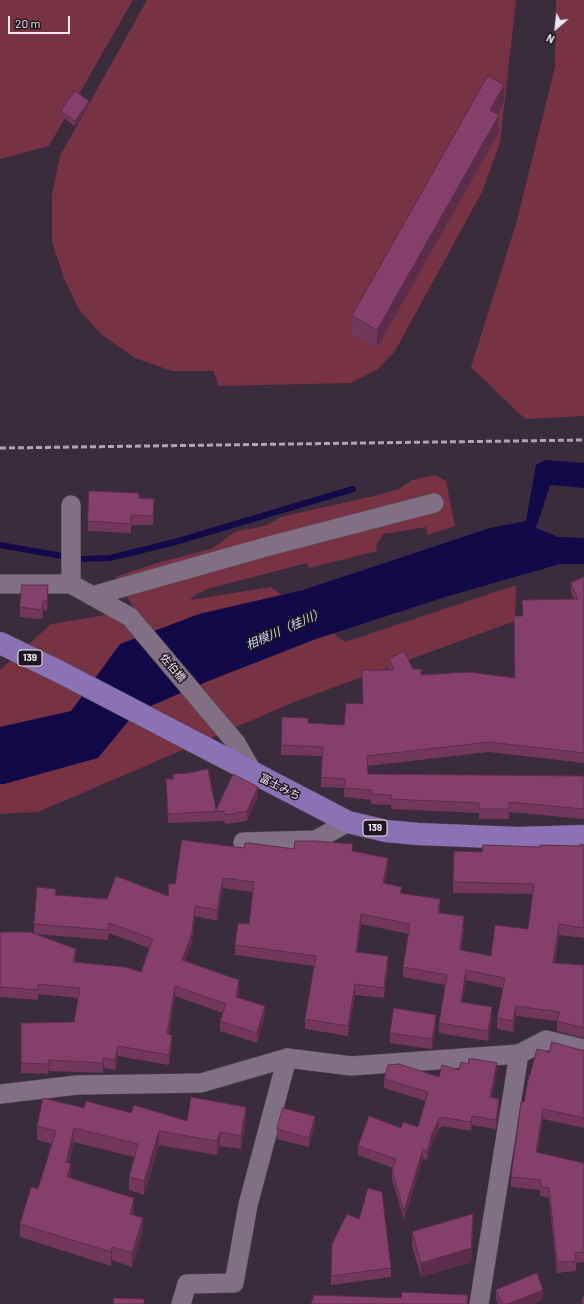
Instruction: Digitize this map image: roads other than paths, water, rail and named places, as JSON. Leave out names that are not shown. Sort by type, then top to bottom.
[{"type":"highway","name":"富士みち","points":[[0,643],[60,672],[348,822],[386,831],[418,834],[518,838],[584,836]]},
{"type":"street","points":[[71,505],[71,568],[92,596],[269,546],[434,503]]},
{"type":"street","points":[[0,584],[71,568]]},
{"type":"street","name":"佐伯橋","points":[[92,596],[130,617],[236,743],[253,773]]},
{"type":"street","points":[[244,842],[316,840],[348,822]]},
{"type":"street","points":[[0,1094],[77,1085],[200,1083],[287,1058],[351,1066],[519,1054],[546,1040],[584,1049]]},
{"type":"street","points":[[479,1304],[519,1054]]},
{"type":"street","points":[[181,1304],[187,1284],[234,1283],[248,1205],[287,1058]]},
{"type":"water","name":"相模川（桂川）","points":[[545,460],[584,463],[584,488],[550,485],[536,528],[558,537],[584,538],[584,564],[560,564],[445,597],[316,639],[206,682],[135,713],[98,758],[0,784],[0,727],[71,711],[120,644],[199,614],[303,590],[490,528],[526,521],[536,465]]},
{"type":"waterway","points":[[0,545],[79,559],[110,558],[175,542],[353,489]]},
{"type":"railway","points":[[0,448],[584,440]]}]
